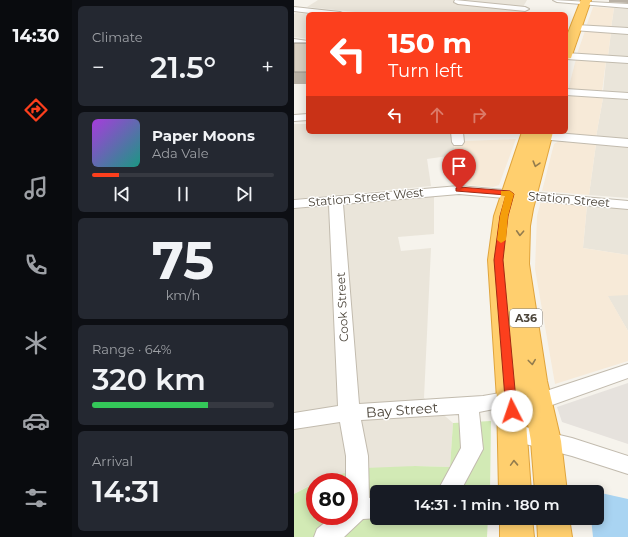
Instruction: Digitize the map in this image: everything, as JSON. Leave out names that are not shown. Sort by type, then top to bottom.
[{"type":"highway","points":[[568,44],[571,27],[581,1]]},
{"type":"highway","name":"A36","points":[[515,485],[511,399],[499,260],[504,216],[519,194],[539,134]]},
{"type":"highway","name":"A36","points":[[519,194],[520,226],[518,264],[538,402],[546,441],[550,485]]},
{"type":"highway","points":[[516,525],[517,537]]},
{"type":"highway","points":[[554,525],[555,537]]},
{"type":"street","points":[[458,2],[524,11],[530,0]]},
{"type":"street","points":[[558,0],[628,6]]},
{"type":"street","points":[[600,0],[616,5]]},
{"type":"street","points":[[294,9],[303,3]]},
{"type":"street","points":[[294,9],[322,12]]},
{"type":"street","points":[[571,27],[628,31]]},
{"type":"street","points":[[294,42],[306,44]]},
{"type":"street","points":[[568,56],[628,60]]},
{"type":"street","points":[[568,92],[628,96]]},
{"type":"street","points":[[294,118],[306,117]]},
{"type":"street","points":[[548,134],[628,143]]},
{"type":"street","name":"Station Street West","points":[[294,204],[454,190],[519,194]]},
{"type":"street","name":"Station Street","points":[[519,194],[628,205]]},
{"type":"street","name":"Cook Street","points":[[336,200],[348,413],[368,508]]},
{"type":"street","points":[[538,402],[628,371]]},
{"type":"street","name":"Bay Street","points":[[294,421],[348,413],[468,405],[511,399]]},
{"type":"street","points":[[452,485],[472,449],[468,405]]},
{"type":"street","points":[[513,433],[572,447],[628,465]]},
{"type":"street","points":[[326,537],[368,508]]},
{"type":"shaded area","points":[[318,0],[527,0],[520,12],[355,12],[307,7]]},
{"type":"shaded area","points":[[593,7],[614,8],[611,28],[586,27]]},
{"type":"shaded area","points":[[614,8],[628,9],[628,29],[611,28]]},
{"type":"shaded area","points":[[294,14],[306,14],[306,39],[294,37]]},
{"type":"shaded area","points":[[585,31],[611,32],[608,56],[577,54]]},
{"type":"shaded area","points":[[611,32],[628,33],[628,58],[608,56]]},
{"type":"shaded area","points":[[576,59],[606,61],[602,92],[568,90]]},
{"type":"shaded area","points":[[606,61],[628,62],[628,94],[603,92]]},
{"type":"shaded area","points":[[568,97],[603,98],[596,137],[568,134]]},
{"type":"shaded area","points":[[603,98],[628,100],[628,139],[596,137]]},
{"type":"shaded area","points":[[294,124],[306,124],[306,134],[453,134],[455,155],[427,159],[431,186],[294,199]]},
{"type":"shaded area","points":[[516,139],[499,185],[493,187],[452,184],[446,156],[455,155],[454,143],[464,141]]},
{"type":"shaded area","points":[[559,141],[596,144],[589,195],[542,191],[554,144]]},
{"type":"shaded area","points":[[596,144],[628,147],[628,198],[589,195]]},
{"type":"shaded area","points":[[434,196],[434,234],[398,237],[401,251],[431,248],[424,398],[453,423],[450,467],[415,466],[358,474],[306,473],[306,487],[294,494],[294,209]]},
{"type":"shaded area","points":[[541,201],[587,205],[583,248],[628,255],[628,295],[608,296],[628,331],[628,361],[555,384],[535,269],[537,216]]},
{"type":"shaded area","points":[[587,205],[628,208],[628,255],[583,248]]},
{"type":"shaded area","points":[[607,295],[628,295],[628,331]]},
{"type":"shaded area","points":[[628,383],[628,444],[562,422],[557,407]]},
{"type":"green space","points":[[491,421],[490,485],[370,485],[370,525],[488,525],[487,537],[294,537],[294,494],[306,488],[306,525],[358,525],[358,473],[345,473],[365,468],[415,466],[450,467],[453,423]]},
{"type":"water","points":[[604,494],[628,499],[628,537],[593,537],[592,525],[604,525]]},
{"type":"building","points":[[294,43],[306,43],[306,72],[294,72]]},
{"type":"slow traffic","points":[[501,240],[504,216],[510,194],[504,193]]},
{"type":"route","points":[[459,190],[510,194],[504,216],[499,260],[512,411]]}]
